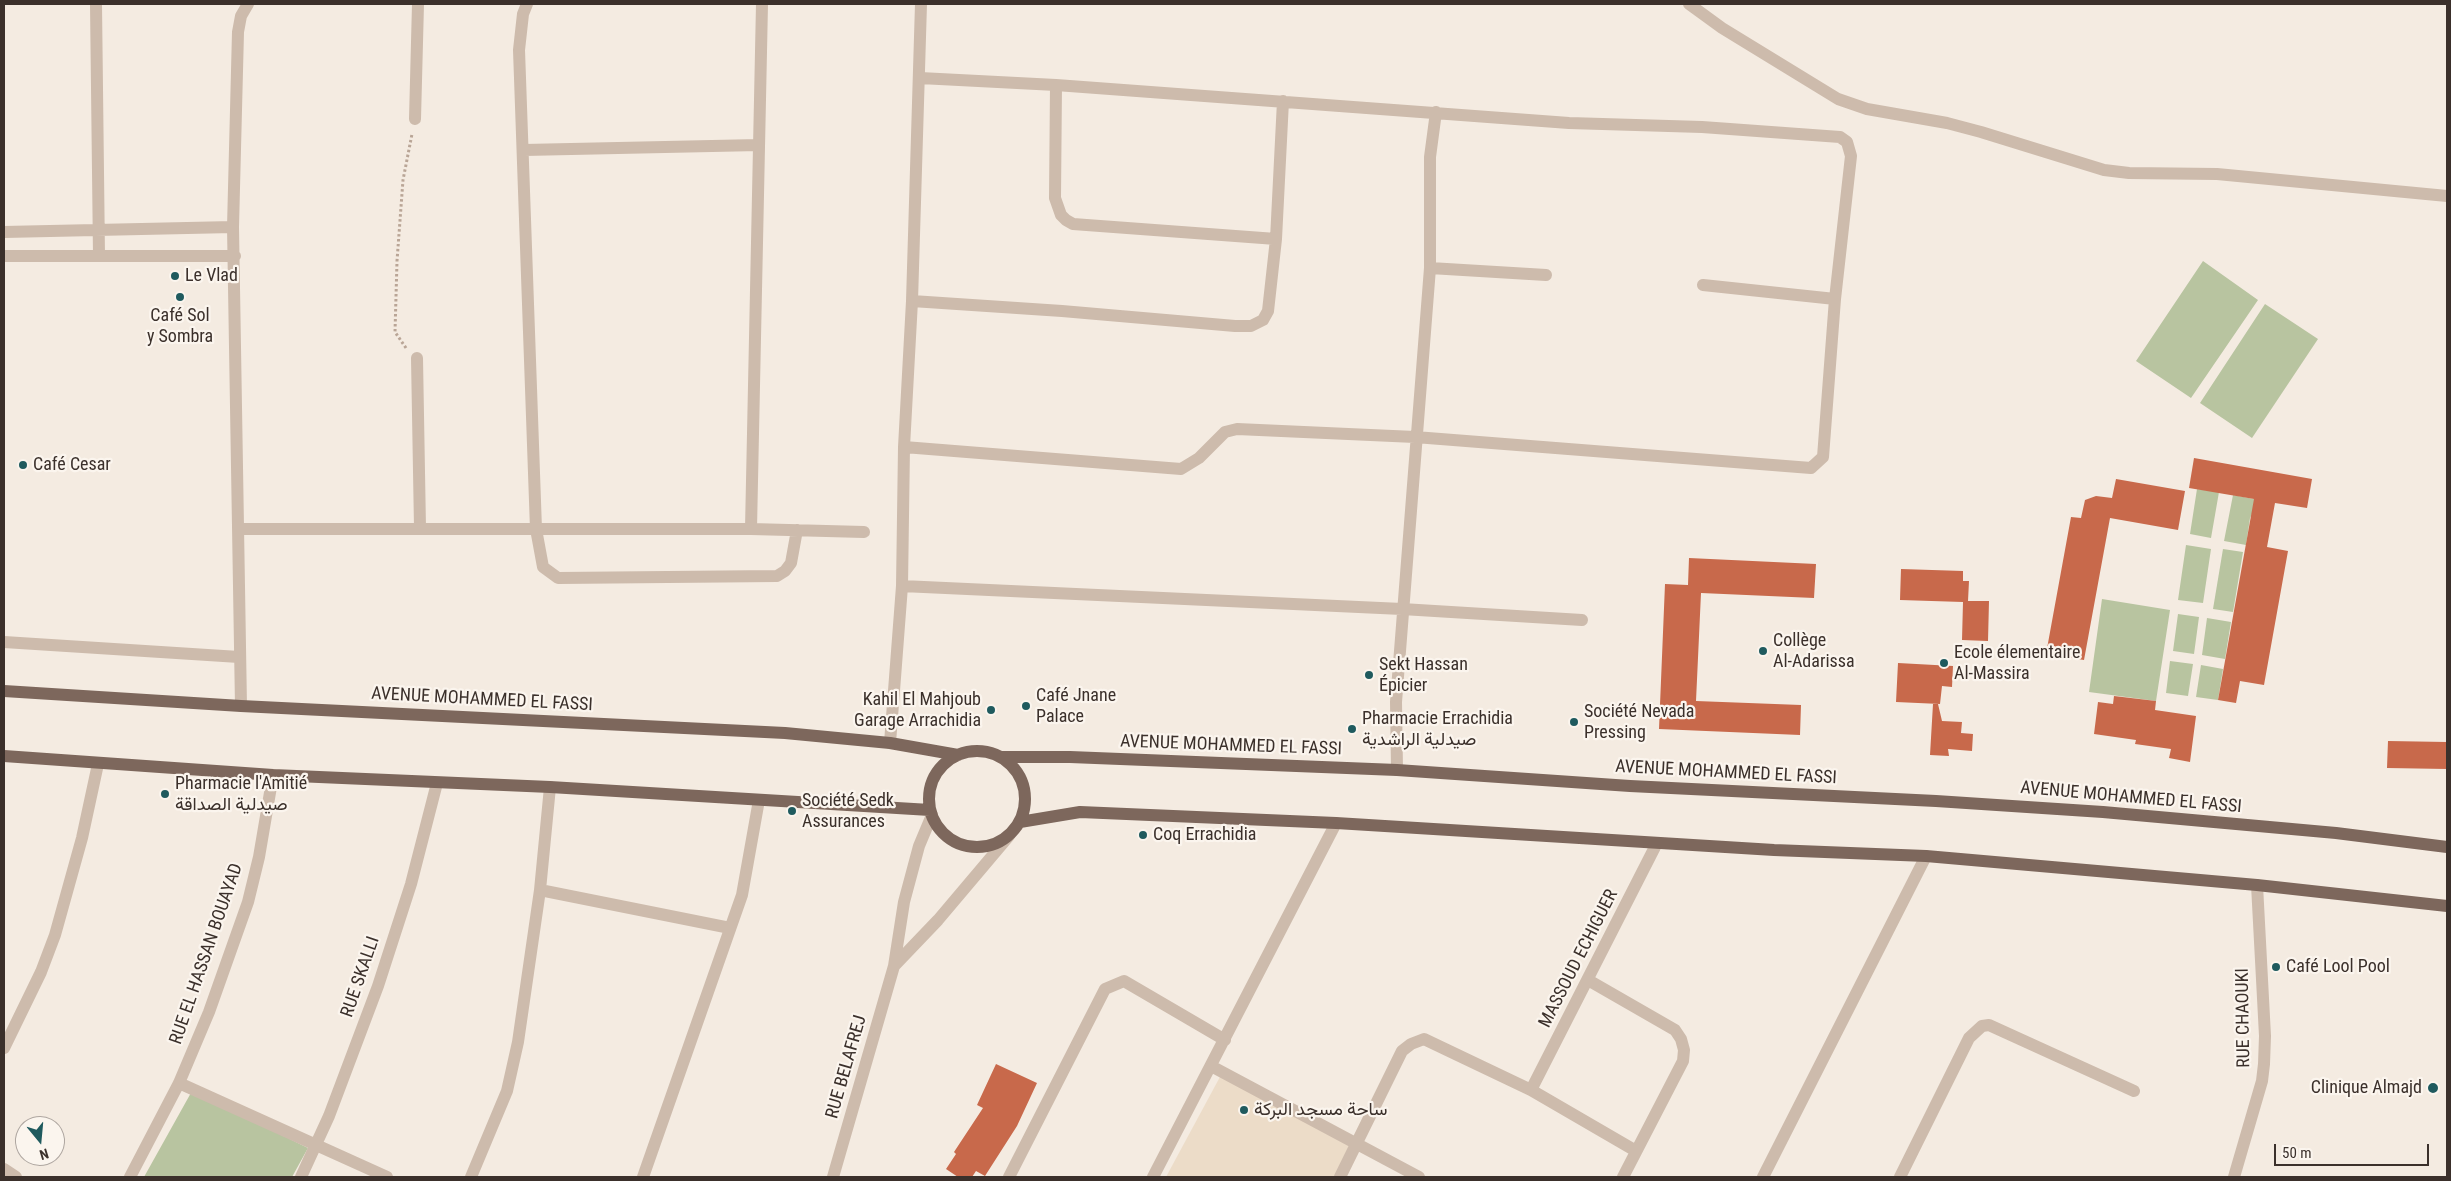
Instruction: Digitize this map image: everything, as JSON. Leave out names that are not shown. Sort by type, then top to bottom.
[{"type":"main road","name":"AVENUE MOHAMMED EL FASSI","points":[[4,690],[241,706],[785,733],[890,743],[958,755],[972,751],[987,752],[1001,757],[1070,756],[1397,770],[1630,786],[1936,801],[2093,812],[2336,834],[2447,847]]},
{"type":"main road","points":[[958,755],[944,764],[934,778],[929,793],[931,812],[939,829],[951,839],[965,846],[980,847],[995,844],[1008,836],[1020,822],[1025,804],[1024,786],[1015,769],[1001,757]]},
{"type":"main road","points":[[4,756],[273,775],[550,787],[931,812]]},
{"type":"main road","points":[[1020,822],[1080,812],[1336,823],[1658,843],[1926,856],[2256,885],[2447,906]]},
{"type":"street","points":[[96,4],[99,256]]},
{"type":"street","points":[[241,706],[235,256],[233,227],[238,32],[241,16],[248,4]]},
{"type":"street","points":[[415,119],[418,4]]},
{"type":"street","points":[[527,4],[522,14],[519,50],[536,529],[543,567],[558,578],[777,576],[785,571],[791,563],[797,530]]},
{"type":"street","points":[[750,529],[762,4]]},
{"type":"street","points":[[890,743],[902,586],[904,447],[912,301],[922,4]]},
{"type":"street","points":[[1688,4],[1730,33],[1838,98],[1867,109],[1947,123],[1981,132],[2104,170],[2129,173],[2217,174],[2447,196]]},
{"type":"street","points":[[904,447],[1181,469],[1199,458],[1224,432],[1237,429],[1415,437],[1811,468],[1823,457],[1835,299],[1851,156],[1847,142],[1840,137],[1702,127],[1569,123],[1056,85],[920,78]]},
{"type":"street","points":[[1056,85],[1055,198],[1061,215],[1066,220],[1073,224],[1276,239]]},
{"type":"street","points":[[912,301],[1251,326],[1263,320],[1268,311],[1276,239],[1283,101]]},
{"type":"street","points":[[1397,770],[1396,702],[1415,437],[1430,268],[1430,157],[1436,112]]},
{"type":"street","points":[[524,150],[759,145]]},
{"type":"street","points":[[4,232],[233,227]]},
{"type":"street","points":[[4,256],[235,256]]},
{"type":"street","points":[[1430,268],[1546,275]]},
{"type":"street","points":[[1703,285],[1835,299]]},
{"type":"street","points":[[417,358],[420,528]]},
{"type":"street","points":[[239,530],[420,528],[750,529],[864,532]]},
{"type":"street","points":[[902,586],[1402,609],[1582,620]]},
{"type":"street","points":[[4,642],[239,657]]},
{"type":"street","points":[[4,1048],[40,972],[55,935],[82,838],[98,764]]},
{"type":"street","name":"RUE EL HASSAN BOUAYAD","points":[[130,1177],[179,1083],[209,1012],[248,902],[259,857],[273,775]]},
{"type":"street","name":"RUE SKALLI","points":[[301,1177],[329,1116],[381,977],[412,884],[437,783]]},
{"type":"street","points":[[472,1177],[507,1091],[518,1042],[540,890],[550,787]]},
{"type":"street","points":[[643,1177],[742,895],[759,800]]},
{"type":"street","name":"RUE BELAFREJ","points":[[833,1177],[894,966],[904,902],[919,846],[931,812]]},
{"type":"street","points":[[1152,1177],[1225,1040],[1336,823]]},
{"type":"street","name":"RUE BELAFREJ","points":[[894,966],[938,920],[1008,836]]},
{"type":"street","name":"MASSOUD ECHIGUER","points":[[1531,1090],[1658,843]]},
{"type":"street","points":[[1763,1177],[1926,856]]},
{"type":"street","name":"RUE CHAOUKI","points":[[2234,1177],[2262,1080],[2264,1064],[2265,1036],[2256,885]]},
{"type":"street","points":[[540,890],[730,928]]},
{"type":"street","points":[[1588,980],[1675,1030],[1684,1050],[1683,1061],[1623,1177]]},
{"type":"street","points":[[1009,1177],[1105,989],[1124,981],[1225,1040]]},
{"type":"street","points":[[1900,1177],[1969,1038],[1982,1026],[1989,1025],[2134,1091]]},
{"type":"street","points":[[1340,1177],[1402,1051],[1411,1044],[1424,1039],[1531,1090],[1636,1151]]},
{"type":"street","points":[[1211,1066],[1419,1177]]},
{"type":"street","points":[[179,1083],[387,1177]]},
{"type":"street","points":[[4,1169],[16,1177]]},
{"type":"path","points":[[415,119],[403,180],[397,261],[395,332],[401,344],[417,358]]},
{"type":"green space","points":[[2203,261],[2258,300],[2191,398],[2136,361]]},
{"type":"green space","points":[[2265,304],[2318,339],[2252,438],[2200,403]]},
{"type":"green space","points":[[2197,489],[2219,492],[2211,538],[2190,534]]},
{"type":"green space","points":[[2233,495],[2259,500],[2250,518],[2246,545],[2224,541]]},
{"type":"green space","points":[[2186,545],[2211,549],[2203,603],[2178,600]]},
{"type":"green space","points":[[2223,549],[2243,552],[2233,612],[2213,609]]},
{"type":"green space","points":[[2102,599],[2170,610],[2156,701],[2089,692]]},
{"type":"green space","points":[[2178,614],[2199,617],[2194,654],[2173,651]]},
{"type":"green space","points":[[2207,618],[2231,622],[2225,659],[2202,655]]},
{"type":"green space","points":[[2170,661],[2193,664],[2188,696],[2166,693]]},
{"type":"green space","points":[[2201,665],[2223,669],[2218,700],[2196,697]]},
{"type":"green space","points":[[192,1091],[308,1148],[292,1177],[144,1177]]},
{"type":"shaded area","name":"ساحة مسجد البركة","points":[[1221,1075],[1351,1145],[1334,1177],[1166,1177]]},
{"type":"building","points":[[2194,458],[2312,479],[2307,508],[2275,503],[2267,547],[2288,551],[2264,685],[2240,681],[2236,703],[2218,700],[2254,499],[2189,488]]},
{"type":"building","points":[[2116,479],[2185,491],[2178,530],[2110,518],[2084,660],[2046,654],[2071,517],[2081,518],[2085,500],[2096,496],[2112,498]]},
{"type":"building","points":[[1689,558],[1816,564],[1814,598],[1701,593],[1696,701],[1801,705],[1800,735],[1659,729],[1665,584],[1688,585]]},
{"type":"building","points":[[1901,569],[1963,571],[1963,581],[1969,581],[1968,601],[1989,601],[1988,641],[1962,640],[1963,602],[1900,600]]},
{"type":"building","points":[[1898,663],[1953,666],[1952,687],[1942,686],[1940,704],[1896,702]]},
{"type":"building","points":[[2114,696],[2156,701],[2155,710],[2196,716],[2190,762],[2169,758],[2171,749],[2135,744],[2136,740],[2094,734],[2098,702],[2113,704]]},
{"type":"building","points":[[1933,704],[1938,704],[1942,721],[1962,722],[1961,733],[1973,734],[1972,751],[1948,749],[1949,756],[1930,755]]},
{"type":"building","points":[[2388,741],[2447,742],[2447,769],[2387,768]]},
{"type":"building","points":[[996,1064],[1037,1083],[1017,1126],[985,1176],[976,1171],[972,1177],[958,1177],[946,1169],[956,1154],[954,1152],[983,1108],[977,1105]]},
{"type":"place","name":"Le Vlad","points":[[175,276]]},
{"type":"place","name":"Café Sol y Sombra","points":[[180,297]]},
{"type":"place","name":"Café Cesar","points":[[23,465]]},
{"type":"place","name":"Collège Al-Adarissa","points":[[1763,651]]},
{"type":"place","name":"Ecole élementaire Al-Massira","points":[[1944,663]]},
{"type":"place","name":"Sekt Hassan Épicier","points":[[1369,675]]},
{"type":"place","name":"Café Jnane Palace","points":[[1026,706]]},
{"type":"place","name":"Kahil El Mahjoub Garage Arrachidia","points":[[991,710]]},
{"type":"place","name":"Société Nevada Pressing","points":[[1574,722]]},
{"type":"place","name":"Pharmacie Errachidia صيدلية الراشدية","points":[[1352,729]]},
{"type":"place","name":"Pharmacie l'Amitié صيدلية الصداقة","points":[[165,794]]},
{"type":"place","name":"Société Sedk Assurances","points":[[792,811]]},
{"type":"place","name":"Coq Errachidia","points":[[1143,835]]},
{"type":"place","name":"Café Lool Pool","points":[[2276,967]]},
{"type":"place","name":"Clinique Almajd","points":[[2433,1088]]},
{"type":"place","name":"ساحة مسجد البركة","points":[[1244,1110]]}]
